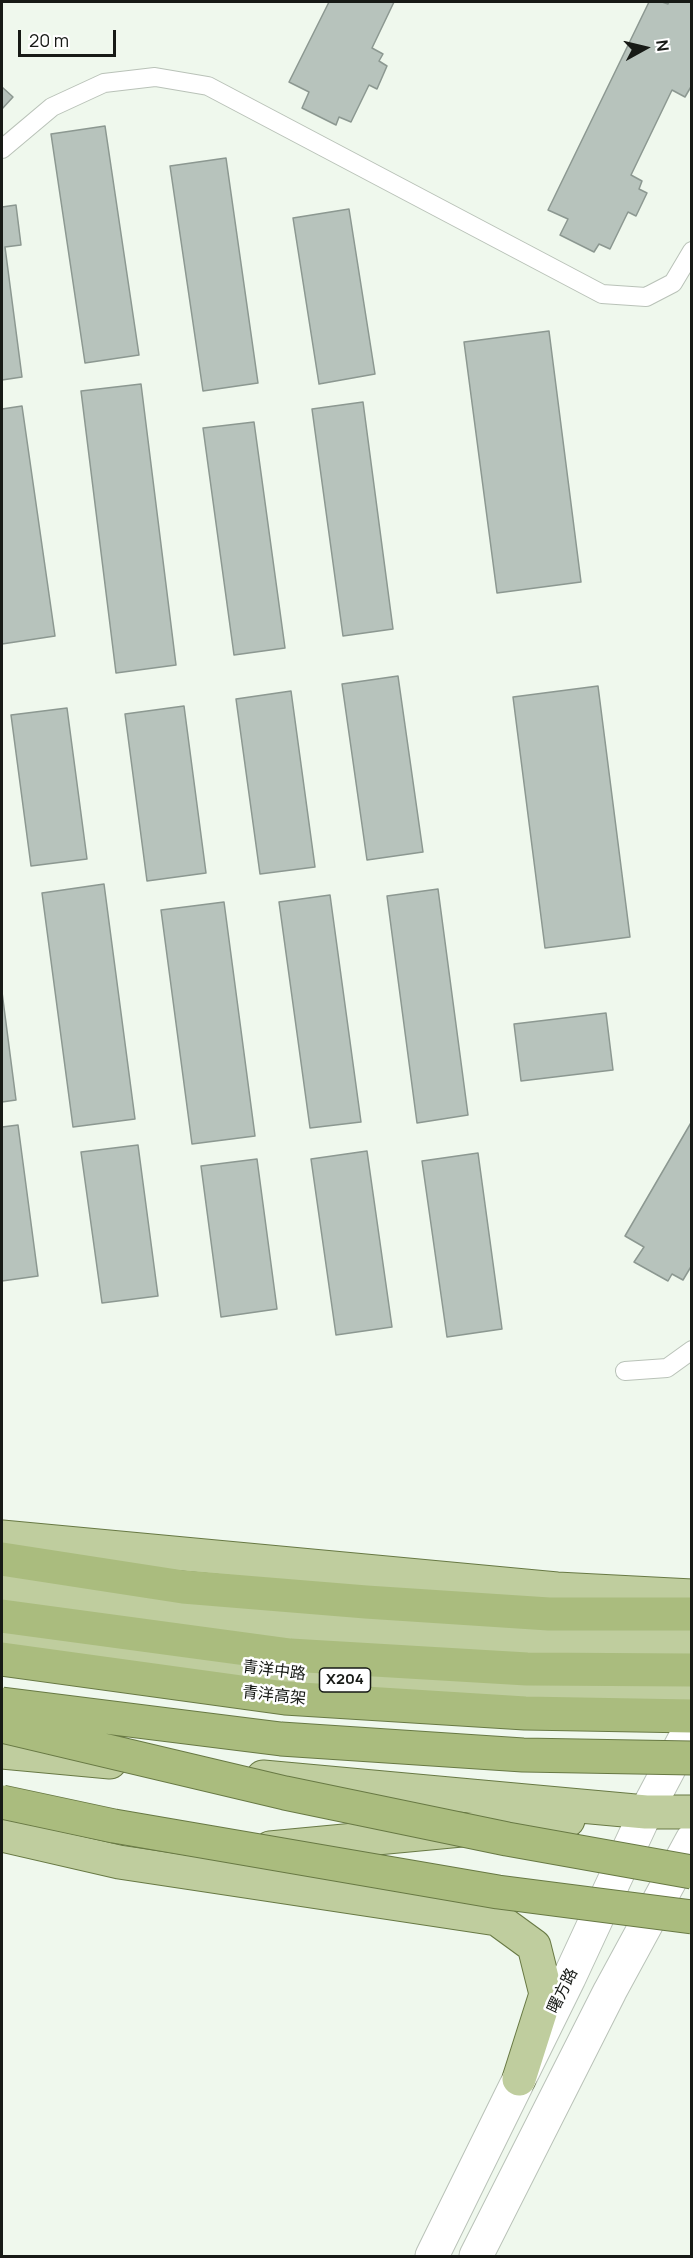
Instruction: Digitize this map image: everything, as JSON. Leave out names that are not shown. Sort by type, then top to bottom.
[{"type":"highway","points":[[2,1559],[183,1587],[366,1602],[549,1614],[692,1614]]},
{"type":"highway","points":[[2,1616],[290,1655],[527,1670],[692,1670]]},
{"type":"highway","name":"青洋高架","points":[[2,1659],[285,1698],[525,1713],[692,1716]]},
{"type":"highway","points":[[2,1704],[281,1739],[523,1755],[692,1758]]},
{"type":"highway","points":[[2,1726],[285,1793],[507,1839],[692,1872]]},
{"type":"highway","points":[[2,1802],[114,1826],[487,1890],[692,1917]]},
{"type":"main road","points":[[2,1537],[557,1589],[692,1596]]},
{"type":"main road","points":[[2,1586],[311,1629],[559,1643],[692,1644]]},
{"type":"main road","name":"青洋中路","points":[[2,1636],[409,1688],[692,1692]]},
{"type":"main road","points":[[2,1752],[645,1812],[692,1812]]},
{"type":"main road","points":[[119,1862],[645,1812]]},
{"type":"main road","points":[[2,1835],[119,1862],[497,1920],[534,1946],[546,1994],[519,2079]]},
{"type":"street","name":"曙方路","points":[[432,2256],[569,1978],[645,1812],[692,1725]]},
{"type":"street","points":[[476,2256],[610,1991],[692,1840]]},
{"type":"lane","points":[[2,148],[52,107],[94,87],[104,83],[155,77],[208,86],[602,294],[646,297],[673,283],[692,250]]},
{"type":"lane","points":[[625,1371],[667,1368],[692,1350]]},
{"type":"building","points":[[329,2],[394,2],[372,48],[383,54],[379,61],[387,66],[377,89],[369,85],[351,122],[339,117],[336,125],[302,108],[309,92],[289,82]]},
{"type":"building","points":[[649,2],[668,4],[669,2],[692,2],[692,85],[685,97],[672,90],[631,175],[642,181],[639,189],[647,193],[636,216],[628,212],[610,249],[599,244],[594,252],[560,235],[568,219],[548,210]]},
{"type":"building","points":[[2,87],[13,97],[2,109]]},
{"type":"building","points":[[105,126],[139,355],[85,363],[51,134]]},
{"type":"building","points":[[226,158],[258,383],[203,391],[170,166]]},
{"type":"building","points":[[16,205],[21,245],[5,247],[22,377],[2,380],[2,207]]},
{"type":"building","points":[[349,209],[375,374],[319,384],[293,218]]},
{"type":"building","points":[[549,331],[581,582],[497,593],[464,342]]},
{"type":"building","points":[[141,384],[176,665],[116,673],[81,391]]},
{"type":"building","points":[[363,402],[393,629],[343,636],[312,409]]},
{"type":"building","points":[[22,406],[55,636],[2,644],[2,409]]},
{"type":"building","points":[[254,422],[285,648],[234,655],[203,428]]},
{"type":"building","points":[[398,676],[423,852],[367,860],[342,684]]},
{"type":"building","points":[[598,686],[630,937],[545,948],[513,697]]},
{"type":"building","points":[[291,691],[315,867],[260,874],[236,699]]},
{"type":"building","points":[[184,706],[206,873],[147,881],[125,714]]},
{"type":"building","points":[[67,708],[87,859],[31,866],[11,715]]},
{"type":"building","points":[[104,884],[135,1119],[73,1127],[42,893]]},
{"type":"building","points":[[438,889],[468,1115],[417,1123],[387,896]]},
{"type":"building","points":[[330,895],[361,1122],[310,1128],[279,902]]},
{"type":"building","points":[[224,902],[255,1136],[192,1144],[161,910]]},
{"type":"building","points":[[2,992],[16,1100],[2,1102]]},
{"type":"building","points":[[606,1013],[613,1070],[521,1081],[514,1024]]},
{"type":"building","points":[[692,1121],[692,1265],[683,1280],[672,1274],[668,1281],[634,1262],[644,1247],[625,1236]]},
{"type":"building","points":[[18,1125],[38,1276],[2,1281],[2,1127]]},
{"type":"building","points":[[138,1145],[158,1296],[102,1303],[81,1152]]},
{"type":"building","points":[[367,1151],[392,1327],[336,1335],[311,1159]]},
{"type":"building","points":[[478,1153],[502,1329],[447,1337],[422,1161]]},
{"type":"building","points":[[257,1159],[277,1309],[221,1317],[201,1166]]}]
